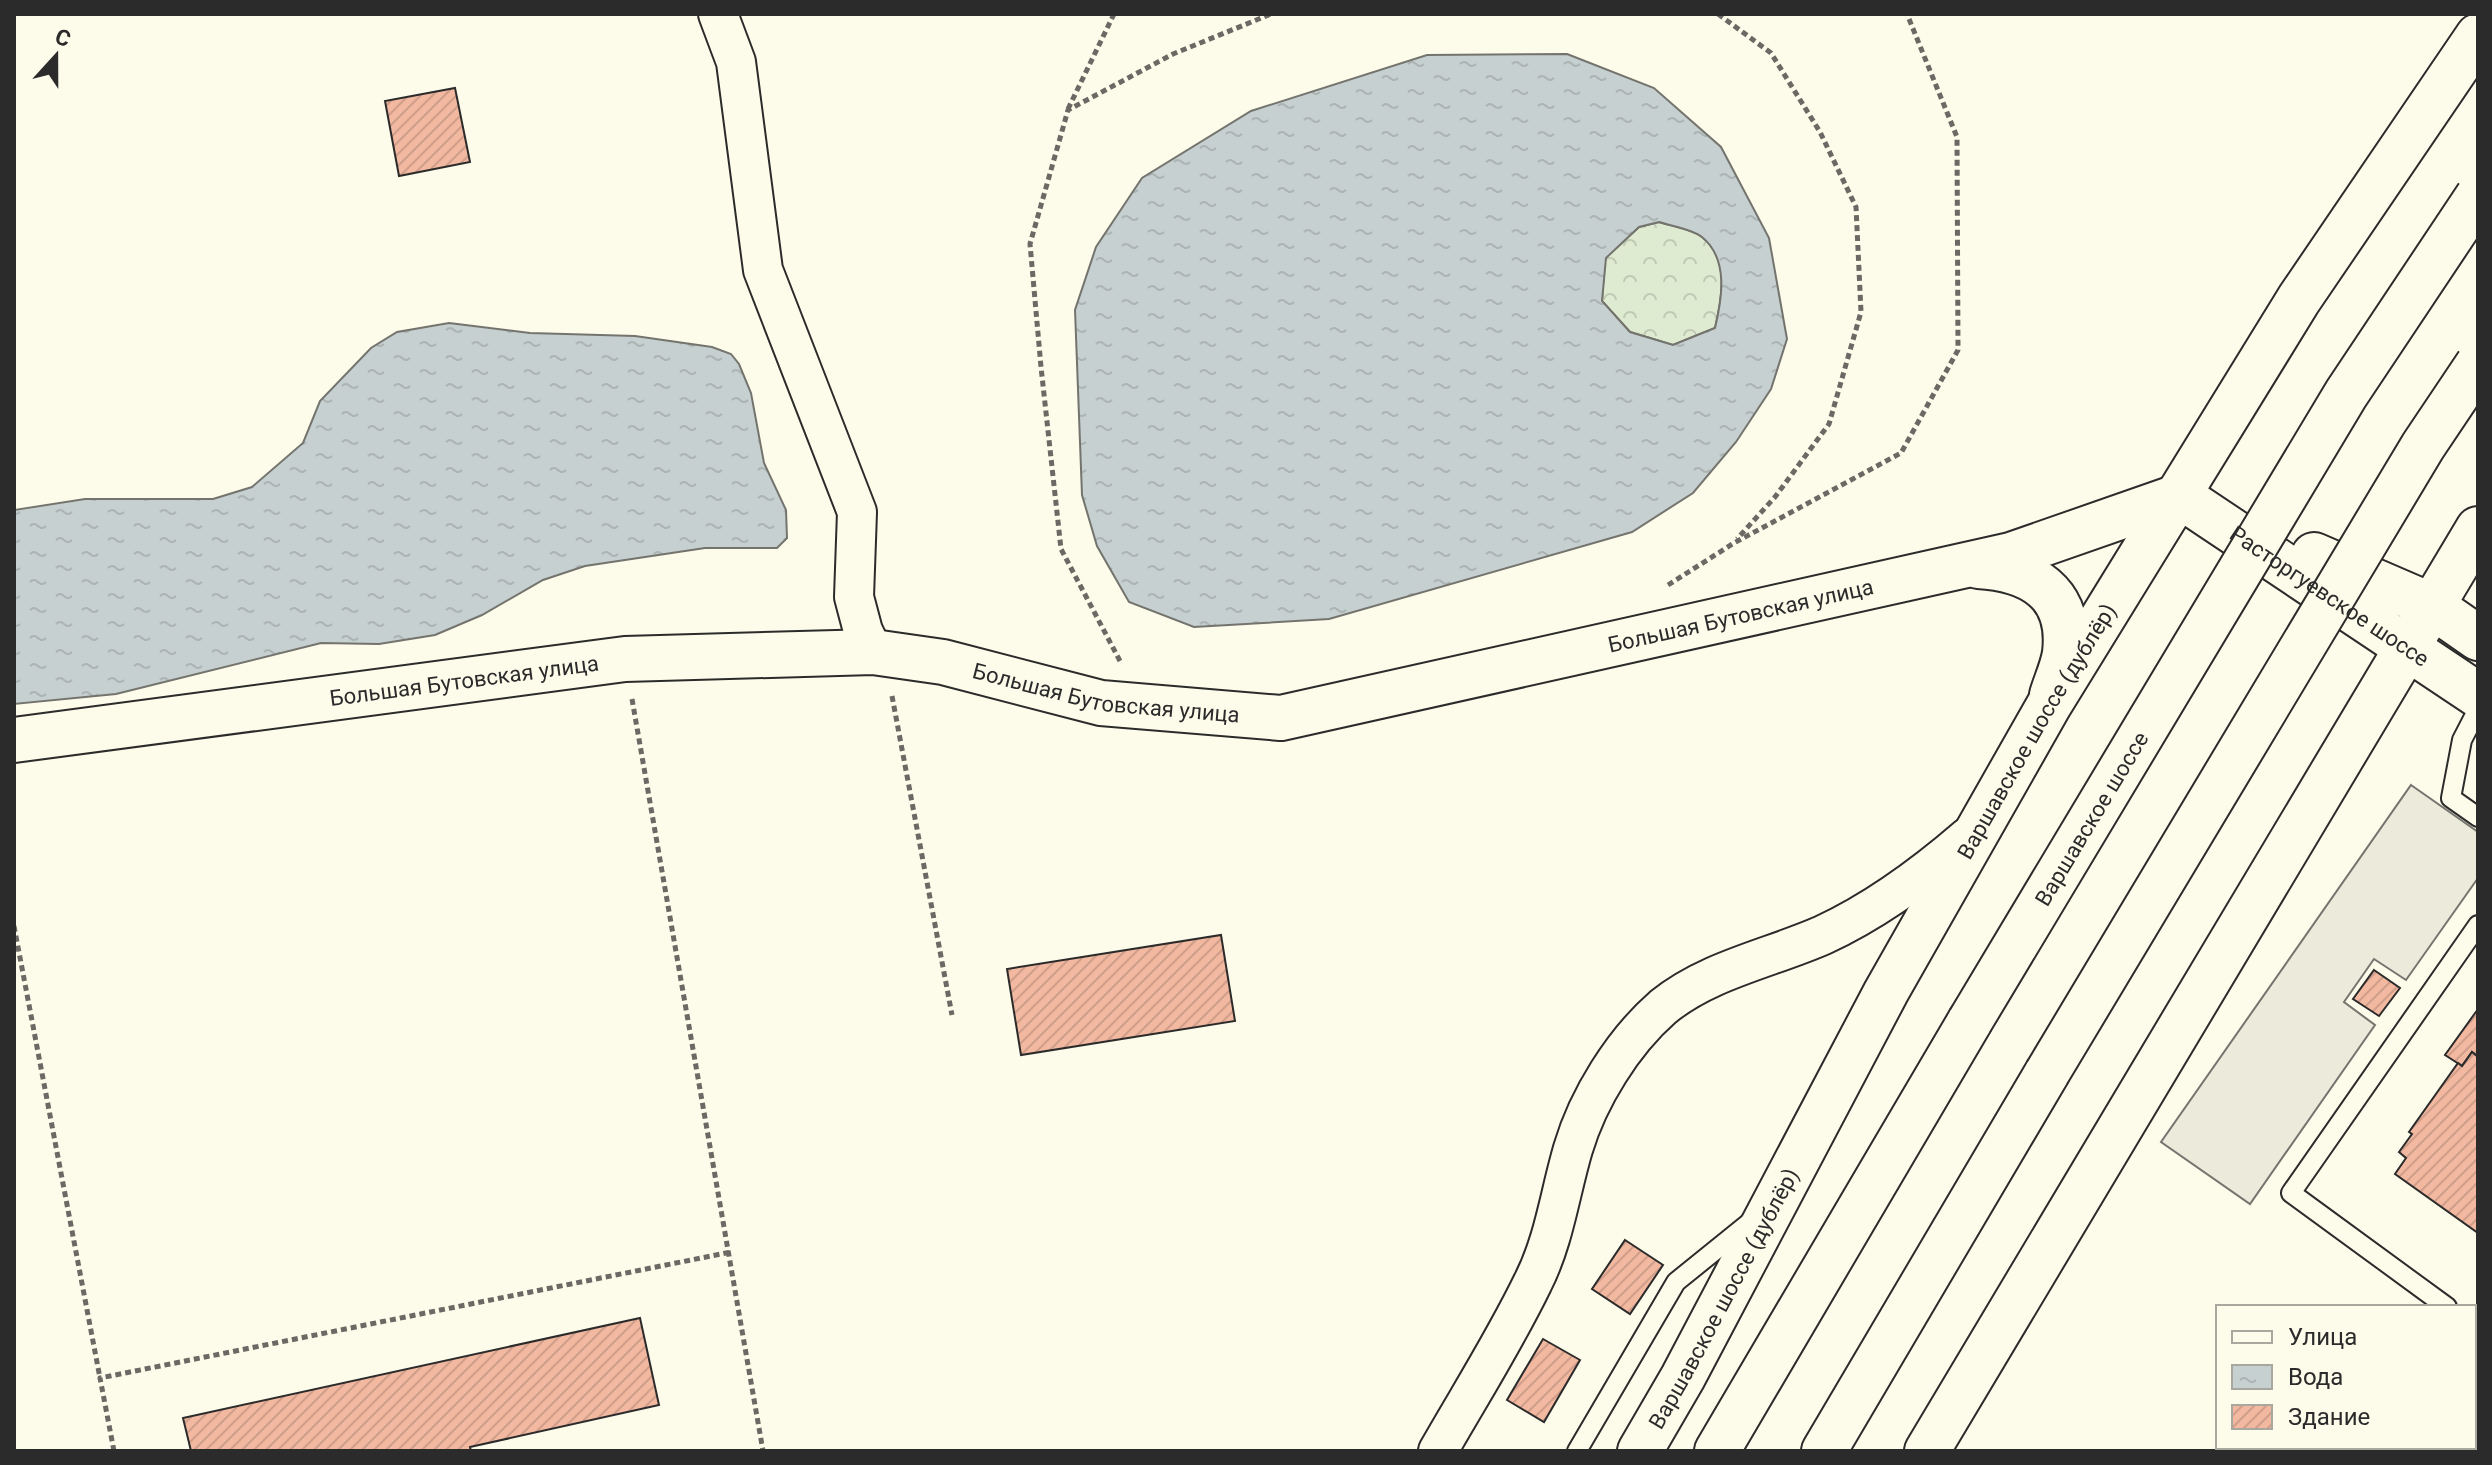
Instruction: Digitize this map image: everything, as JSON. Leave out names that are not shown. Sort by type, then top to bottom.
[{"type":"main road","name":"Варшавское шоссе (дублёр)","points":[[1640,1451],[1683,1377],[1886,992],[2049,705],[2299,299],[2478,36]]},
{"type":"main road","name":"Варшавское шоссе","points":[[1717,1451],[1970,1021],[2346,394],[2478,196]]},
{"type":"main road","points":[[1824,1451],[2423,446],[2478,364]]},
{"type":"main road","name":"Большая Бутовская улица","points":[[14,740],[625,659],[882,669],[943,662],[1101,703],[1281,718],[1968,565],[2064,538],[2180,496]]},
{"type":"main road","points":[[2180,496],[2432,606],[2478,638]]},
{"type":"main road","name":"Расторгуевское шоссе","points":[[2180,496],[2478,695]]},
{"type":"main road","points":[[1927,1451],[2478,529]]},
{"type":"main road","points":[[1968,565],[2011,568],[2040,582],[2062,614],[2065,653],[2049,705]]},
{"type":"street","points":[[718,14],[736,62],[763,270],[857,512],[854,597],[882,669]]},
{"type":"street","points":[[1438,1451],[1534,1280],[1559,1208],[1574,1146],[1599,1088],[1631,1041],[1664,1006],[1717,976],[1825,934],[1930,869],[1980,828]]},
{"type":"lane","points":[[2478,709],[2462,740],[2451,798],[2478,817]]},
{"type":"lane","points":[[2444,1305],[2291,1193],[2478,925]]},
{"type":"lane","points":[[1577,1451],[1676,1282],[1776,1202]]},
{"type":"path","points":[[1114,14],[1068,110],[1030,244],[1061,549],[1126,673]]},
{"type":"path","points":[[1068,110],[1173,54],[1271,14]]},
{"type":"path","points":[[1718,14],[1771,53],[1820,132],[1856,207],[1861,312],[1829,424],[1775,497],[1734,543]]},
{"type":"path","points":[[1664,587],[1734,543],[1901,453],[1958,350],[1957,137],[1907,14]]},
{"type":"path","points":[[625,659],[731,1252],[763,1451]]},
{"type":"path","points":[[882,669],[952,1015]]},
{"type":"path","points":[[14,926],[114,1451]]},
{"type":"path","points":[[100,1378],[731,1252]]},
{"type":"green space","points":[[1659,222],[1702,237],[1717,256],[1722,280],[1715,328],[1673,345],[1630,332],[1602,301],[1605,258],[1639,227]]},
{"type":"shaded area","points":[[2411,785],[2478,832],[2478,878],[2406,980],[2374,959],[2344,1002],[2375,1025],[2250,1204],[2161,1142]]},
{"type":"water","points":[[1567,54],[1654,88],[1721,147],[1769,238],[1787,339],[1771,389],[1736,442],[1693,493],[1632,532],[1329,619],[1194,627],[1129,602],[1097,546],[1082,495],[1075,310],[1096,247],[1142,178],[1251,111],[1427,55]],"holes":[[[1659,222],[1702,237],[1711,246],[1720,268],[1720,305],[1715,328],[1673,345],[1630,332],[1602,301],[1606,258],[1639,227]]]},
{"type":"water","points":[[449,323],[530,333],[635,336],[712,347],[731,354],[739,364],[751,393],[764,463],[786,510],[787,538],[777,548],[705,548],[585,566],[543,580],[482,615],[435,635],[379,644],[321,643],[116,694],[14,704],[14,510],[85,499],[213,499],[252,487],[303,443],[320,401],[371,348],[397,332]]},
{"type":"building","points":[[455,88],[470,162],[399,176],[385,101]]},
{"type":"building","points":[[1221,935],[1235,1021],[1021,1055],[1007,969]]},
{"type":"building","points":[[2374,970],[2400,988],[2379,1016],[2353,999]]},
{"type":"building","points":[[2478,1009],[2478,1057],[2472,1052],[2462,1066],[2445,1055]]},
{"type":"building","points":[[2472,1052],[2478,1057],[2478,1233],[2395,1174],[2406,1158],[2399,1152],[2412,1134],[2409,1132],[2458,1063],[2462,1066]]},
{"type":"building","points":[[1625,1240],[1663,1265],[1630,1314],[1592,1289]]},
{"type":"building","points":[[640,1318],[659,1405],[470,1447],[471,1451],[191,1451],[183,1418]]},
{"type":"building","points":[[1543,1339],[1580,1360],[1544,1422],[1507,1400]]}]
